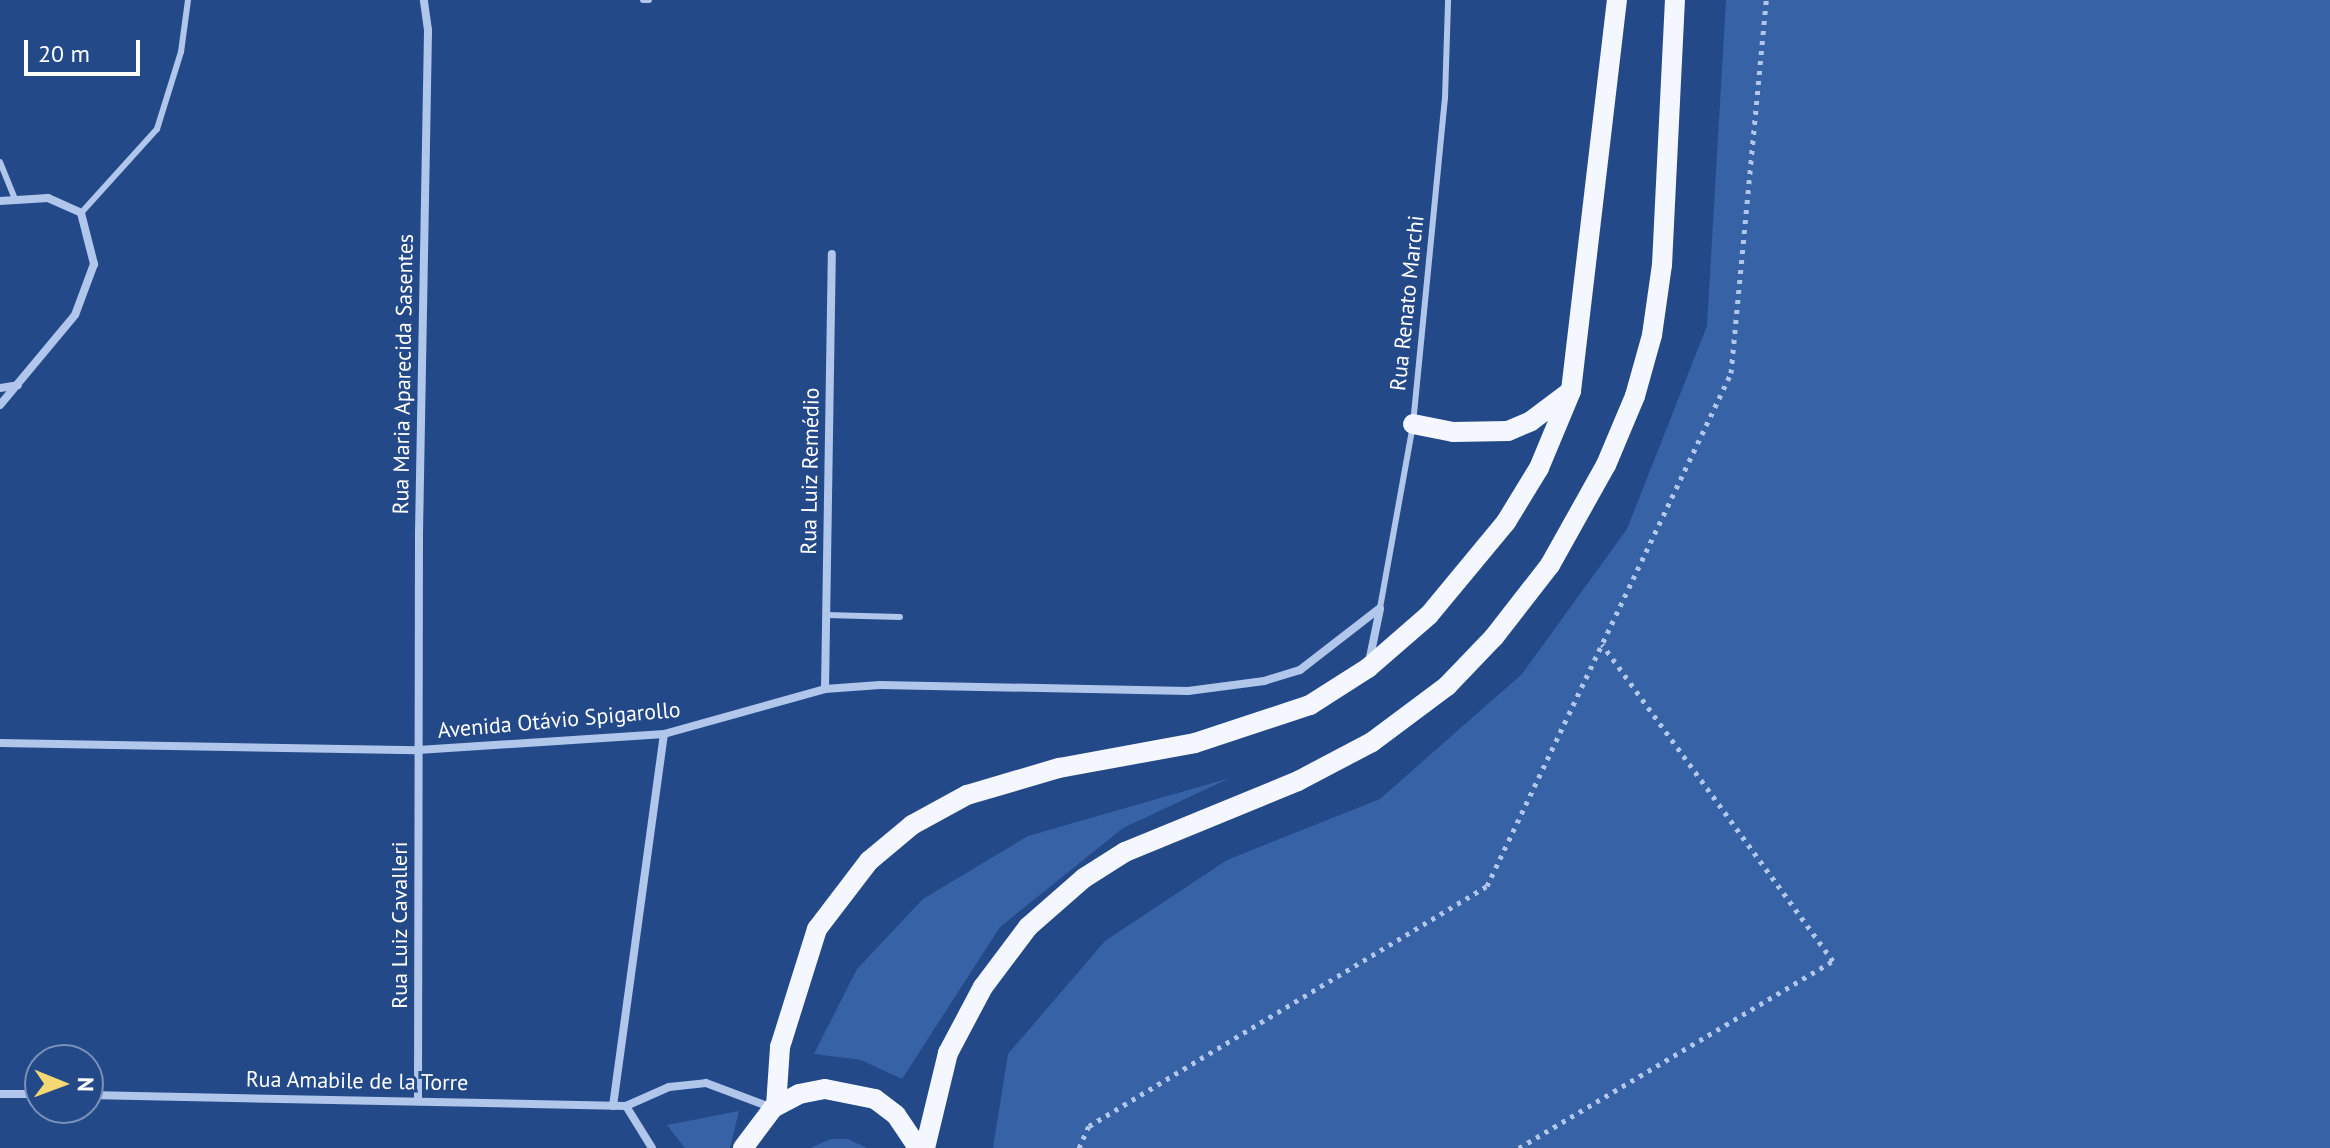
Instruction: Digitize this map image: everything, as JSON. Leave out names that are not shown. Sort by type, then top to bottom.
[{"type":"main road","points":[[774,1107],[780,1047],[817,929],[869,861],[912,825],[967,795],[1059,768],[1262,724],[1310,705],[1368,668],[1429,615],[1506,522],[1539,468],[1571,391],[1617,0]]},
{"type":"main road","points":[[925,1148],[948,1053],[983,987],[1028,927],[1084,878],[1125,852],[1298,781],[1372,742],[1447,686],[1494,637],[1550,565],[1606,465],[1635,396],[1652,335],[1662,265],[1675,0]]},
{"type":"main road","points":[[1413,424],[1453,432],[1508,431],[1531,421],[1571,391]]},
{"type":"main road","points":[[743,1148],[774,1107],[799,1094],[850,1091],[896,1115],[918,1148]]},
{"type":"street","name":"Rua Maria Aparecida Sasentes","points":[[418,750],[428,30],[424,0]]},
{"type":"street","points":[[0,201],[14,197],[48,198],[81,213],[94,264],[75,315],[0,405]]},
{"type":"street","name":"Rua Luiz Remédio","points":[[825,689],[832,254]]},
{"type":"street","points":[[0,388],[19,385]]},
{"type":"street","points":[[1368,668],[1380,608]]},
{"type":"street","name":"Avenida Otávio Spigarollo","points":[[0,743],[418,750],[664,734],[825,689],[880,685],[1188,691],[1264,681],[1300,670],[1380,608]]},
{"type":"street","points":[[613,1106],[664,734]]},
{"type":"street","name":"Rua Luiz Cavalleri","points":[[418,750],[418,1100]]},
{"type":"street","name":"Rua Amabile de la Torre","points":[[104,1095],[626,1106],[669,1087],[706,1083],[774,1107]]},
{"type":"street","points":[[0,1094],[24,1094]]},
{"type":"street","points":[[626,1106],[652,1148]]},
{"type":"lane","points":[[81,213],[157,129],[181,52],[188,0]]},
{"type":"lane","points":[[643,0],[649,0]]},
{"type":"lane","name":"Rua Renato Marchi","points":[[1380,608],[1413,424],[1445,98],[1448,0]]},
{"type":"lane","points":[[0,162],[14,197]]},
{"type":"lane","points":[[826,615],[900,617]]},
{"type":"path","points":[[1079,1148],[1089,1126],[1487,886],[1731,373],[1766,0]]},
{"type":"path","points":[[1519,1148],[1833,961],[1602,644]]},
{"type":"shaded area","points":[[1726,0],[2330,0],[2330,1148],[993,1148],[1008,1054],[1105,941],[1227,860],[1380,799],[1522,674],[1627,529],[1707,326]]},
{"type":"shaded area","points":[[1230,778],[1123,828],[1000,927],[902,1079],[861,1060],[814,1054],[857,969],[923,899],[1028,836]]},
{"type":"shaded area","points":[[739,1111],[730,1148],[685,1148],[667,1125]]},
{"type":"shaded area","points":[[831,1139],[848,1139],[867,1148],[810,1148]]}]
